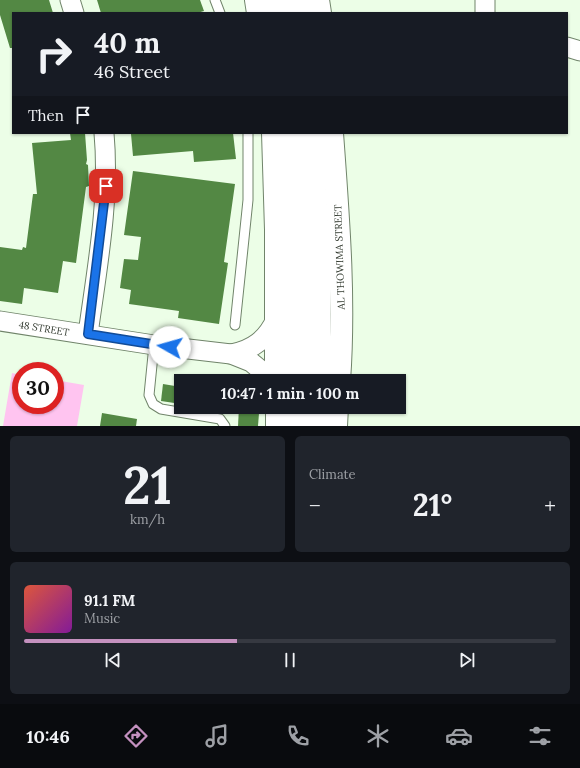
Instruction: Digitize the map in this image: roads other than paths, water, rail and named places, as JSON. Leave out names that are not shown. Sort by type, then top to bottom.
[{"type":"street","points":[[70,0],[74,12]]},
{"type":"street","points":[[256,0],[258,12]]},
{"type":"street","points":[[276,0],[278,12]]},
{"type":"street","points":[[298,0],[316,10]]},
{"type":"street","points":[[485,0],[485,12]]},
{"type":"street","points":[[568,47],[580,51]]},
{"type":"street","points":[[88,334],[105,206],[106,164],[104,134]]},
{"type":"street","points":[[273,134],[276,230],[275,374]]},
{"type":"street","points":[[290,134],[298,253],[309,371]]},
{"type":"street","points":[[309,371],[319,251],[312,134]]},
{"type":"street","name":"AL THOWIMA STREET","points":[[332,134],[340,255],[341,353],[340,374]]},
{"type":"street","name":"48 STREET","points":[[231,354],[250,349],[259,343],[272,328],[276,319]]},
{"type":"street","name":"48 STREET","points":[[0,321],[154,345],[231,354],[251,362],[266,374]]},
{"type":"street","points":[[277,414],[277,426]]},
{"type":"street","points":[[297,414],[297,426]]},
{"type":"street","points":[[318,414],[318,426]]},
{"type":"street","points":[[336,426],[337,414]]},
{"type":"lane","points":[[220,12],[216,1],[226,0]]},
{"type":"lane","points":[[236,325],[248,200],[248,134]]},
{"type":"lane","points":[[154,345],[149,396],[153,404],[161,409],[216,418],[223,421],[225,426]]}]
